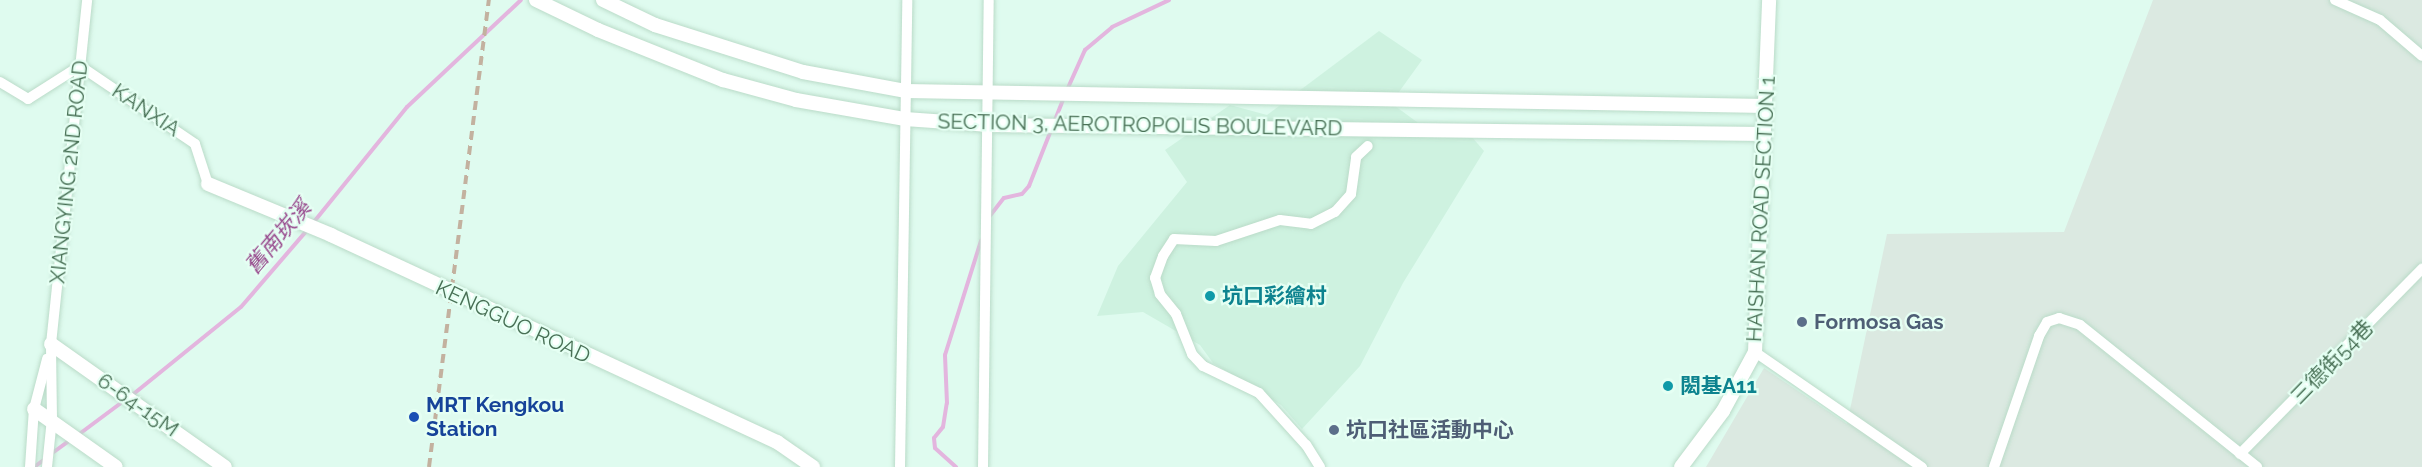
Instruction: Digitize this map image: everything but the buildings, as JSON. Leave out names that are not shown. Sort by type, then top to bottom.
[{"type":"street","name":"XIANGYING 2ND ROAD","points":[[47,467],[52,419],[51,344],[87,0]]},
{"type":"street","name":"SECTION 3, AEROTROPOLIS BOULEVARD","points":[[536,0],[637,46],[723,80],[796,100],[905,119],[990,125],[1765,134]]},
{"type":"street","name":"SECTION 3, AEROTROPOLIS BOULEVARD","points":[[603,0],[655,25],[792,69],[906,91],[1766,106]]},
{"type":"street","points":[[900,467],[907,0]]},
{"type":"street","points":[[983,467],[990,125],[989,0]]},
{"type":"street","name":"HAISHAN ROAD SECTION 1","points":[[1681,467],[1723,411],[1755,352],[1769,0]]},
{"type":"street","points":[[2335,0],[2380,20],[2422,56]]},
{"type":"street","points":[[0,82],[28,99],[80,66]]},
{"type":"street","name":"KANXIA","points":[[80,66],[195,144],[208,184]]},
{"type":"street","points":[[1320,467],[1306,445],[1259,393],[1216,374],[1197,360],[1176,314],[1160,294],[1155,278],[1162,256],[1174,239],[1216,241],[1280,220],[1311,224],[1335,212],[1351,194],[1356,157],[1368,146]]},
{"type":"street","name":"KENGGUO ROAD","points":[[208,184],[331,235],[777,442],[813,467]]},
{"type":"street","name":"三德街54巷","points":[[2240,454],[2422,269]]},
{"type":"street","points":[[1994,467],[2039,336],[2047,322],[2060,318],[2080,325],[2257,467]]},
{"type":"street","name":"XIANGYING 2ND ROAD","points":[[30,467],[34,409],[51,344]]},
{"type":"street","name":"6-64-15M","points":[[51,344],[225,467]]},
{"type":"street","points":[[1755,352],[1922,467]]},
{"type":"street","points":[[34,409],[52,419],[116,467]]},
{"type":"shaded area","points":[[2153,0],[2422,0],[2422,467],[1706,467],[1764,368],[1847,424],[1887,234],[2064,232]]},
{"type":"shaded area","points":[[1379,31],[1422,60],[1391,103],[1421,125],[1465,129],[1484,151],[1403,283],[1360,366],[1302,429],[1281,405],[1213,363],[1200,345],[1143,312],[1097,316],[1118,266],[1187,182],[1165,150],[1230,105],[1267,115]]},
{"type":"waterway","name":"舊南崁溪","points":[[313,223],[407,107],[521,0]]},
{"type":"waterway","points":[[1067,90],[1085,50],[1112,27],[1169,0]]},
{"type":"waterway","points":[[989,217],[1004,198],[1022,194],[1029,186],[1064,97]]},
{"type":"waterway","name":"舊南崁溪","points":[[131,396],[241,307],[308,229]]},
{"type":"waterway","points":[[956,467],[935,448],[934,438],[943,427],[947,403],[945,355],[981,241]]},
{"type":"waterway","name":"舊南崁溪","points":[[78,435],[125,400]]},
{"type":"waterway","name":"舊南崁溪","points":[[51,454],[72,439]]},
{"type":"waterway","name":"舊南崁溪","points":[[34,467],[45,459]]},
{"type":"railway","points":[[429,467],[489,0]]},
{"type":"place","name":"坑口彩繪村","points":[[1210,296]]},
{"type":"place","name":"Formosa Gas","points":[[1802,322]]},
{"type":"place","name":"閎基A11","points":[[1668,386]]},
{"type":"place","name":"MRT Kengkou Station","points":[[414,417]]},
{"type":"place","name":"坑口社區活動中心","points":[[1334,430]]}]
